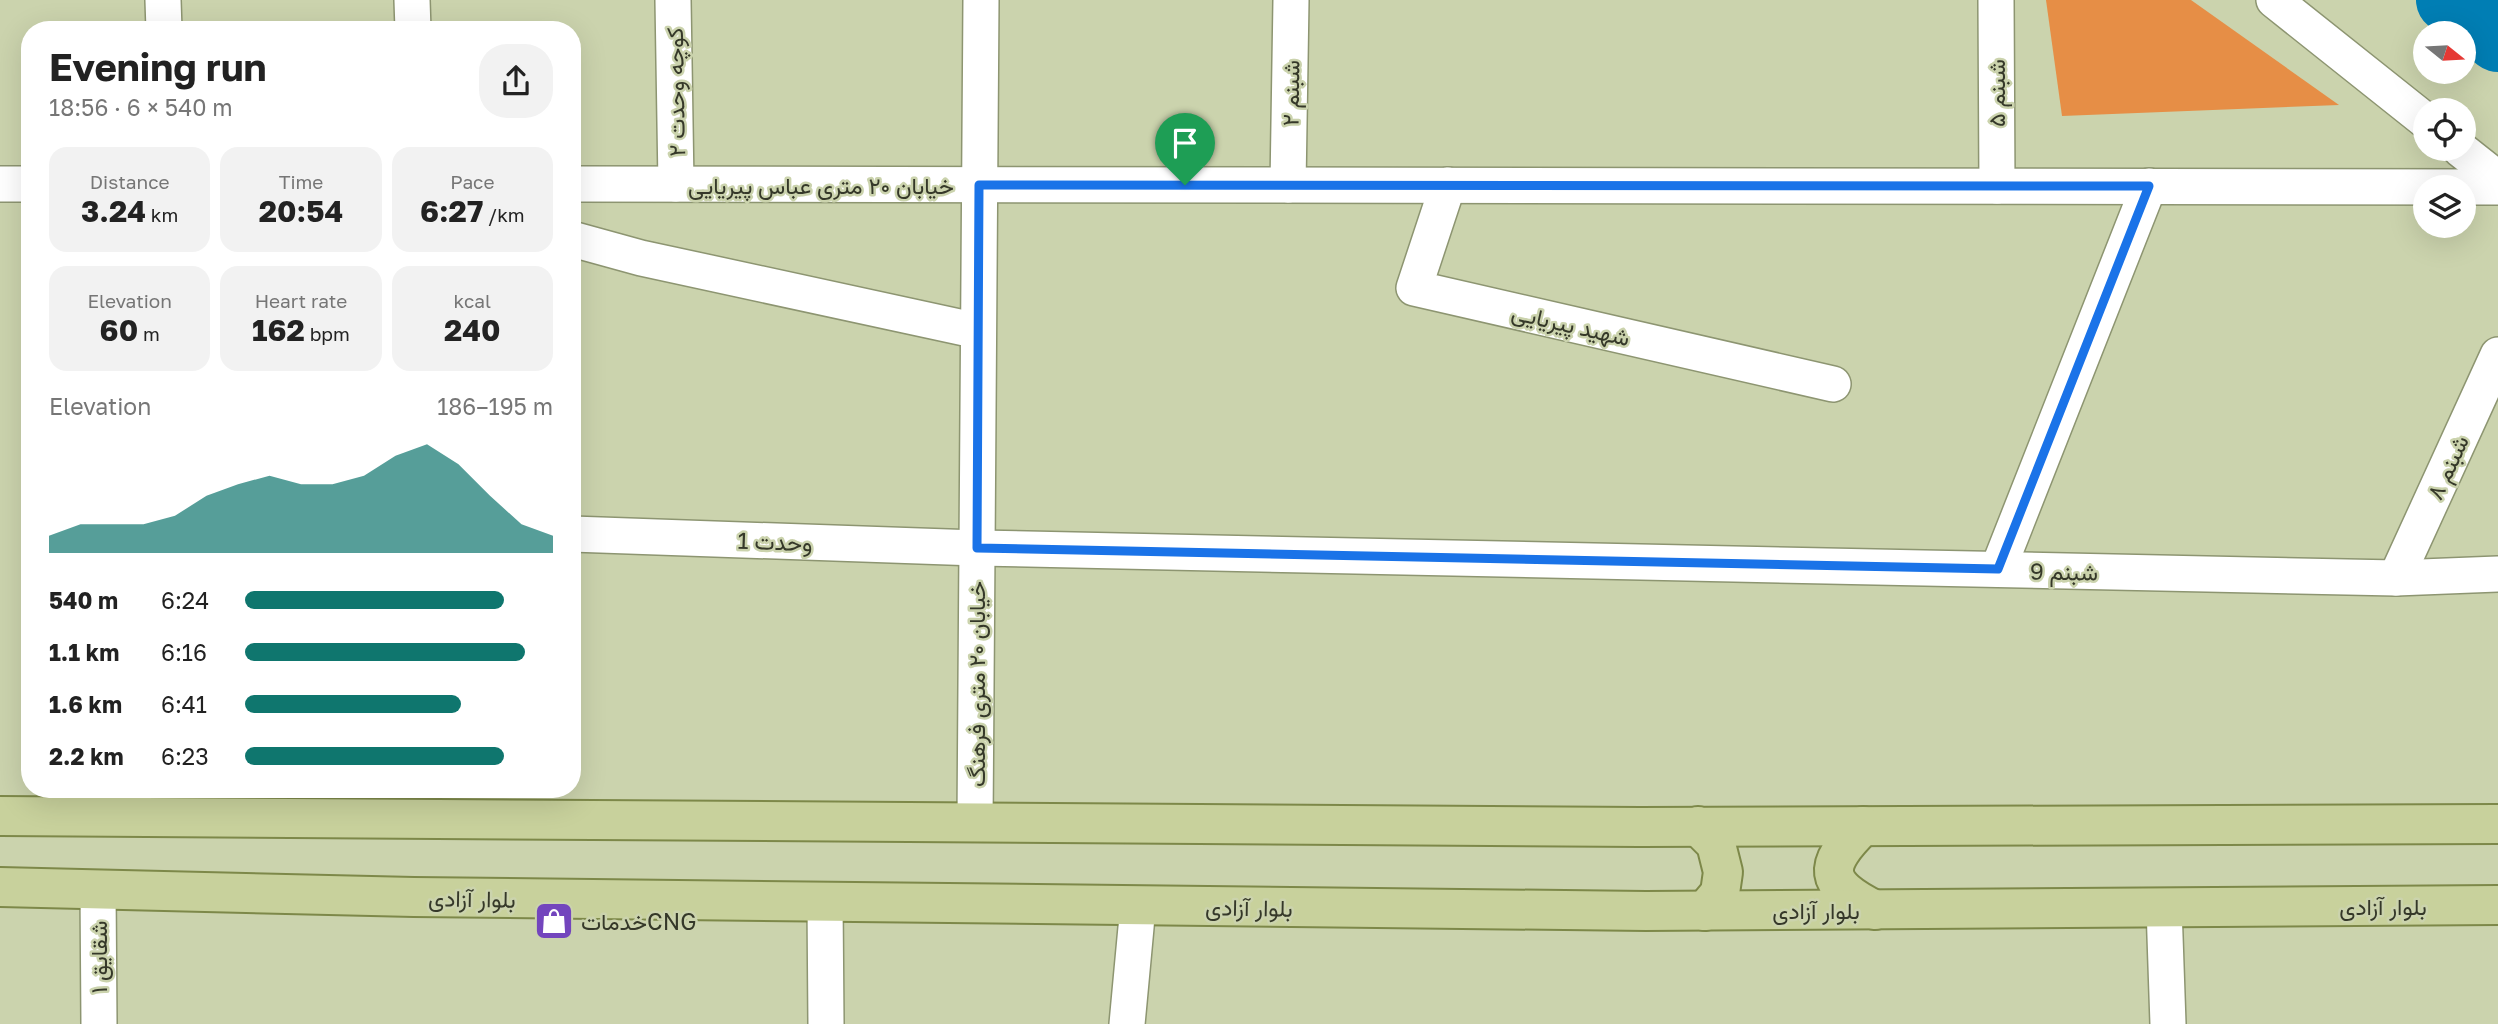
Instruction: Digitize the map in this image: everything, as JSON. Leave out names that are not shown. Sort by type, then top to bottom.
[{"type":"main road","points":[[0,816],[1698,826],[2498,824]]},
{"type":"main road","points":[[1698,826],[1716,844],[1723,872],[1720,893],[1706,911]]},
{"type":"main road","points":[[1863,826],[1841,847],[1833,867],[1837,884],[1850,897],[1875,910]]},
{"type":"main road","name":"بلوار آزادی","points":[[0,887],[414,897],[1706,911],[2498,905]]},
{"type":"street","points":[[163,0],[164,21]]},
{"type":"street","points":[[412,0],[413,21]]},
{"type":"street","name":"کوچه وحدت ۲","points":[[673,0],[676,184]]},
{"type":"street","name":"خیابان ۲۰ متری فرهنگ","points":[[975,823],[981,0]]},
{"type":"street","name":"شبنم ۲","points":[[1288,185],[1291,0]]},
{"type":"street","name":"شبنم ۵","points":[[1996,0],[1997,186]]},
{"type":"street","points":[[2274,0],[2413,111]]},
{"type":"street","points":[[2475,161],[2498,179]]},
{"type":"street","points":[[0,184],[21,184]]},
{"type":"street","name":"خیابان ۲۰ متری عباس پیریایی","points":[[581,184],[2498,187]]},
{"type":"street","name":"شهید پیریایی","points":[[1448,185],[1414,288],[1833,384]]},
{"type":"street","points":[[1998,569],[2149,186]]},
{"type":"street","points":[[581,241],[641,258],[978,331]]},
{"type":"street","name":"شبنم ۸","points":[[2396,578],[2498,355]]},
{"type":"street","name":"وحدت 1","points":[[581,534],[977,548]]},
{"type":"street","name":"شبنم 9","points":[[977,548],[2396,578],[2498,574]]},
{"type":"street","name":"شقایق ۱","points":[[97,890],[99,1024]]},
{"type":"street","points":[[825,902],[826,1024]]},
{"type":"street","points":[[1128,1024],[1138,905]]},
{"type":"street","points":[[2164,907],[2168,1024]]},
{"type":"shaded area","points":[[2046,0],[2191,0],[2339,105],[2062,116]]},
{"type":"waterway","points":[[2449,0],[2498,39]]},
{"type":"place","name":"خدماتCNG","points":[[554,921]]},
{"type":"route","points":[[979,185],[1185,185],[2149,186],[1998,569],[977,548],[979,185]]}]
